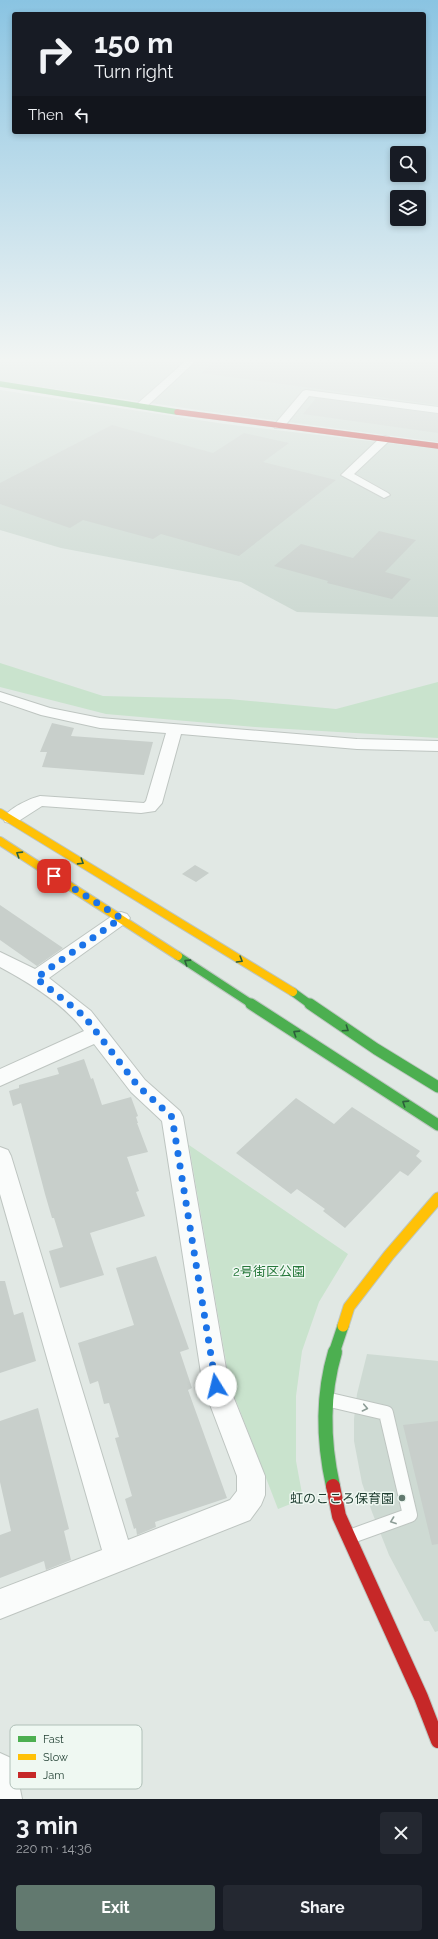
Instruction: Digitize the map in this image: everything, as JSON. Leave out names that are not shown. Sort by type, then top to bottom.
[{"type":"street","points":[[382,442],[347,475],[384,495]]},
{"type":"street","points":[[407,442],[438,446]]},
{"type":"street","points":[[0,696],[68,718],[100,723],[358,744],[438,746]]},
{"type":"street","points":[[6,816],[40,801],[141,808],[149,807],[154,803],[176,730]]},
{"type":"street","points":[[6,816],[291,991],[376,1049],[438,1087]]},
{"type":"street","points":[[0,842],[121,918],[438,1124]]},
{"type":"street","points":[[36,978],[121,918]]},
{"type":"street","points":[[0,959],[36,978],[84,1016],[138,1086],[172,1117],[216,1386],[251,1476],[251,1495],[240,1510],[0,1604]]},
{"type":"street","points":[[0,1078],[98,1034]]},
{"type":"street","points":[[0,1156],[119,1558]]},
{"type":"street","points":[[438,1198],[389,1255],[349,1307],[334,1354],[324,1415],[327,1458],[339,1516],[430,1695],[438,1741]]},
{"type":"street","points":[[0,1769],[6,1799]]},
{"type":"lane","points":[[327,1400],[386,1413],[410,1515],[349,1538]]},
{"type":"shaded area","points":[[0,442],[378,442],[438,449],[438,617],[297,612],[241,582],[61,548],[0,530]]},
{"type":"shaded area","name":"虹のこころ保育園","points":[[367,1354],[438,1361],[438,1631],[435,1632],[429,1621],[424,1621],[389,1555],[362,1483],[354,1441],[354,1419],[357,1394]]},
{"type":"green space","points":[[0,663],[103,696],[229,699],[336,709],[438,682],[438,738],[255,727],[106,714],[0,687]]},
{"type":"green space","name":"2号街区公園","points":[[189,1145],[348,1254],[319,1302],[302,1351],[296,1396],[296,1461],[303,1499],[278,1509],[230,1385]]},
{"type":"building","points":[[79,442],[173,442],[213,453],[230,442],[284,442],[289,443],[263,462],[336,480],[239,556],[161,534],[153,539],[83,520],[70,528],[0,504],[0,483]]},
{"type":"building","points":[[379,531],[416,540],[385,572],[411,579],[392,599],[327,583],[328,581],[274,566],[301,544],[353,558]]},
{"type":"building","points":[[52,723],[74,728],[71,736],[153,742],[144,775],[42,767],[47,752],[40,752]]},
{"type":"building","points":[[195,865],[209,873],[196,882],[182,874]]},
{"type":"building","points":[[0,905],[63,948],[37,966],[0,940]]},
{"type":"building","points":[[84,1059],[91,1079],[93,1078],[102,1105],[131,1097],[138,1116],[136,1117],[137,1123],[148,1152],[127,1157],[139,1191],[136,1192],[145,1216],[90,1233],[104,1275],[60,1288],[49,1251],[63,1247],[45,1194],[21,1103],[13,1106],[9,1091],[19,1088],[19,1085],[59,1074],[57,1068]]},
{"type":"building","points":[[296,1098],[334,1124],[352,1107],[420,1151],[416,1156],[422,1161],[408,1176],[400,1171],[345,1228],[323,1211],[325,1209],[297,1189],[291,1194],[236,1153]]},
{"type":"building","points":[[156,1256],[189,1349],[180,1352],[192,1388],[188,1390],[227,1498],[155,1522],[156,1527],[137,1535],[136,1528],[134,1529],[125,1499],[132,1496],[115,1438],[119,1437],[109,1403],[104,1404],[98,1381],[90,1384],[78,1343],[134,1325],[116,1268]]},
{"type":"building","points":[[0,1281],[5,1281],[14,1315],[23,1312],[36,1361],[0,1373]]},
{"type":"building","points":[[38,1408],[69,1529],[64,1531],[71,1560],[46,1570],[44,1561],[0,1578],[0,1535],[11,1531],[0,1482],[0,1421]]},
{"type":"building","points":[[438,1421],[438,1544],[432,1545],[403,1425]]},
{"type":"traffic: fast","points":[[178,956],[438,1125]]},
{"type":"traffic: fast","points":[[293,992],[376,1049],[438,1087]]},
{"type":"traffic: fast","points":[[333,1486],[327,1458],[324,1415],[334,1354],[343,1326]]},
{"type":"traffic: slow","points":[[0,813],[293,992]]},
{"type":"traffic: slow","points":[[0,841],[178,956]]},
{"type":"traffic: slow","points":[[343,1326],[349,1307],[389,1255],[438,1198]]},
{"type":"traffic: jam","points":[[407,442],[438,446]]},
{"type":"traffic: jam","points":[[333,1486],[339,1516],[421,1697],[438,1741]]},
{"type":"place","name":"虹のこころ保育園","points":[[402,1498]]},
{"type":"route","points":[[54,876],[121,918],[36,978],[84,1016],[138,1086],[172,1117],[216,1386]]}]
